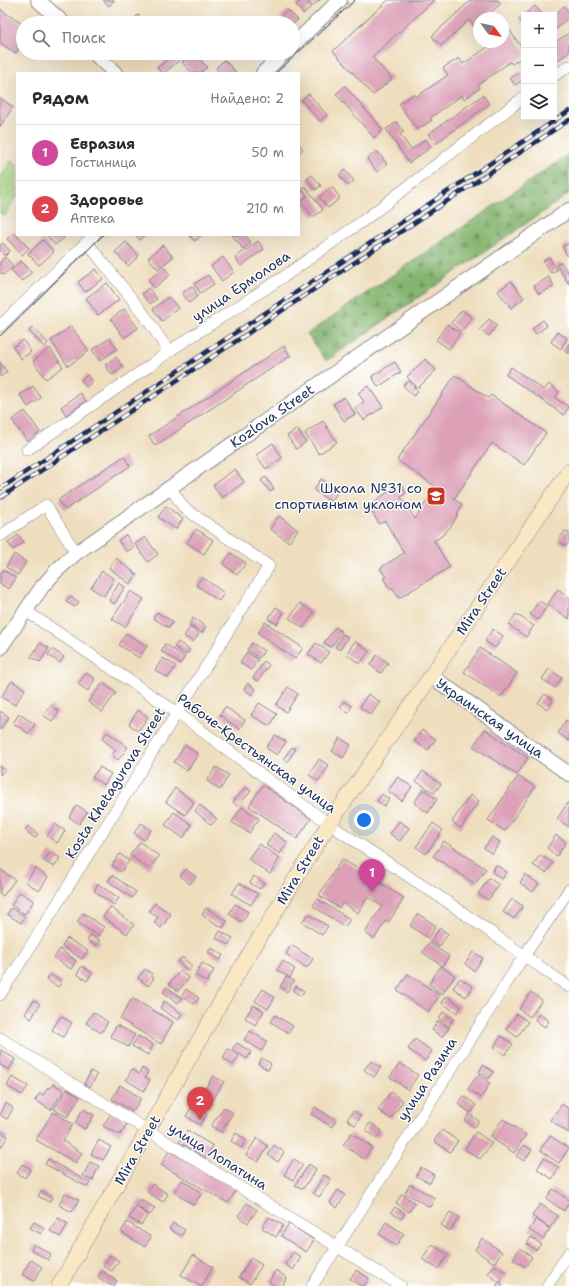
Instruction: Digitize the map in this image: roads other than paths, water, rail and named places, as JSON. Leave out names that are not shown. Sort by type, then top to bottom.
[{"type":"main road","name":"Mira Street","points":[[59,1286],[233,981],[329,824],[569,471]]},
{"type":"street","points":[[38,0],[55,16]]},
{"type":"street","points":[[300,38],[340,0]]},
{"type":"street","points":[[101,60],[114,72]]},
{"type":"street","points":[[264,72],[277,60]]},
{"type":"street","points":[[557,74],[569,66]]},
{"type":"street","name":"улица Ермолова","points":[[27,450],[169,352],[282,278],[367,218],[521,99]]},
{"type":"street","name":"Kozlova Street","points":[[0,648],[42,587],[56,571],[76,553],[569,210]]},
{"type":"street","points":[[0,326],[91,238],[169,352]]},
{"type":"street","name":"Kosta Khetagurova Street","points":[[0,996],[176,712],[269,566],[184,508],[170,487]]},
{"type":"street","points":[[0,536],[46,505],[76,553]]},
{"type":"street","name":"Рабоче-Крестьянская улица","points":[[26,611],[176,712],[329,824],[449,903],[569,987]]},
{"type":"street","name":"Украинская улица","points":[[431,676],[569,774]]},
{"type":"street","name":"улица Разина","points":[[312,1286],[524,956],[569,890]]},
{"type":"street","name":"улица Лопатина","points":[[0,1038],[401,1286]]},
{"type":"street","points":[[547,1286],[569,1253]]},
{"type":"tram line","points":[[300,51],[355,0]]},
{"type":"tram line","points":[[277,72],[290,60]]},
{"type":"tram line","points":[[0,336],[102,236]]},
{"type":"railway","points":[[0,489],[569,111]]},
{"type":"railway","points":[[0,498],[569,120]]},
{"type":"place","name":"Школа №31 со спортивным уклоном","points":[[436,496]]},
{"type":"place","name":"Евразия","points":[[372,892]]},
{"type":"place","name":"Здоровье","points":[[200,1120]]}]
